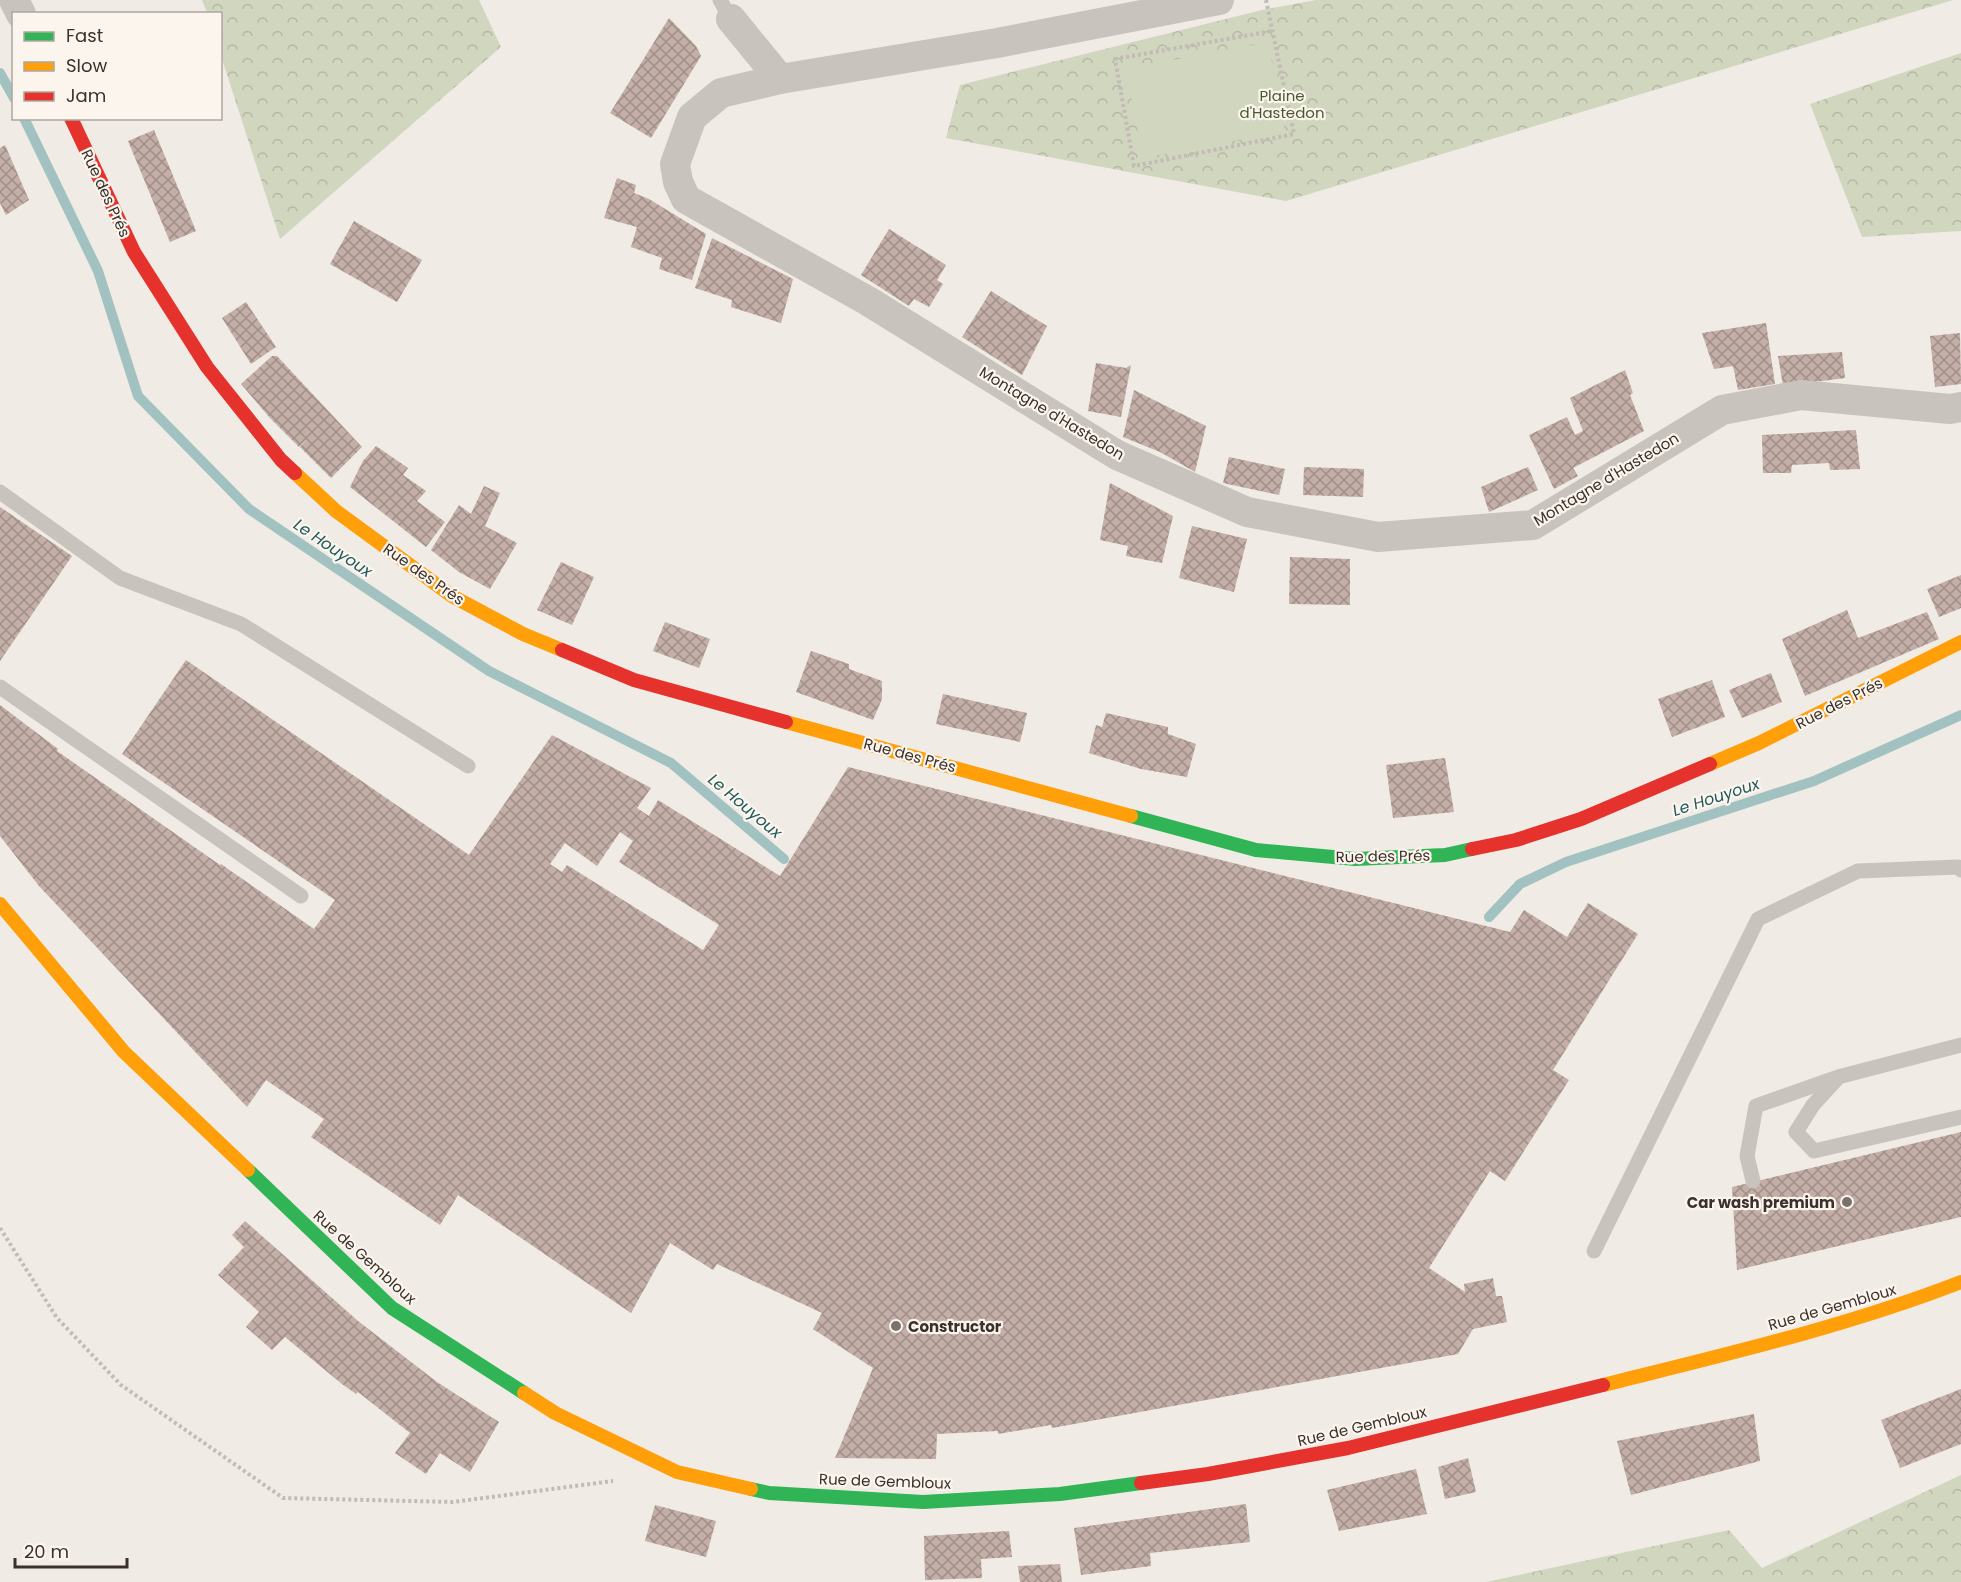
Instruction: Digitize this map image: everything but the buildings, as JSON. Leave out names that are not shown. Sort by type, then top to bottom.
[{"type":"street","name":"Montagne d'Hastedon","points":[[1219,0],[997,43],[780,79],[721,93],[692,117],[675,164],[678,182],[686,199],[868,301],[1117,455],[1247,512],[1378,537],[1533,525],[1722,410],[1801,395],[1950,410],[1961,408]]},
{"type":"street","points":[[726,10],[780,79]]},
{"type":"street","name":"Rue des Prés","points":[[72,120],[134,252],[207,367],[281,460],[336,511],[452,596],[523,634],[634,680],[1256,850],[1355,859],[1445,855],[1516,840],[1581,819],[1759,743],[1961,642]]},
{"type":"street","name":"Rue de Gembloux","points":[[0,904],[124,1052],[392,1308],[555,1413],[677,1472],[769,1493],[923,1502],[1060,1494],[1208,1474],[1348,1448],[1743,1350],[1917,1299],[1961,1282]]},
{"type":"lane","points":[[0,492],[120,578],[241,624],[468,766]]},
{"type":"lane","points":[[0,687],[301,896]]},
{"type":"lane","points":[[1594,1251],[1758,919],[1858,871],[1958,867],[1961,870]]},
{"type":"lane","points":[[1753,1181],[1747,1156],[1756,1106],[1838,1077],[1961,1045]]},
{"type":"lane","points":[[1838,1077],[1813,1105],[1796,1132],[1814,1151],[1961,1117]]},
{"type":"path","points":[[1266,0],[1293,134],[1134,166],[1115,59],[1272,31]]},
{"type":"path","points":[[0,1228],[57,1318],[121,1385],[283,1498],[453,1502],[620,1480]]},
{"type":"green space","points":[[202,0],[479,0],[501,47],[280,239],[222,59],[222,12],[207,12]]},
{"type":"green space","name":"Plaine d'Hastedon","points":[[1316,0],[1953,0],[1286,201],[946,138],[960,85],[1262,10]]},
{"type":"green space","points":[[1268,42],[1285,131],[1143,158],[1126,69]]},
{"type":"green space","points":[[1961,53],[1961,231],[1862,237],[1810,104]]},
{"type":"green space","points":[[1961,1475],[1961,1582],[1486,1582],[1729,1530],[1762,1568]]},
{"type":"waterway","name":"Le Houyoux","points":[[0,73],[12,94]]},
{"type":"waterway","name":"Le Houyoux","points":[[25,120],[98,271],[138,396],[249,509],[489,671],[671,763],[784,859]]},
{"type":"waterway","name":"Le Houyoux","points":[[1489,917],[1520,884],[1566,862],[1814,781],[1961,715]]},
{"type":"traffic: fast","points":[[1131,816],[1256,850],[1355,859],[1445,855],[1472,849]]},
{"type":"traffic: fast","points":[[248,1170],[392,1308],[524,1393]]},
{"type":"traffic: fast","points":[[751,1489],[769,1493],[923,1502],[1060,1494],[1141,1483]]},
{"type":"traffic: slow","points":[[295,473],[336,511],[452,596],[523,634],[562,650]]},
{"type":"traffic: slow","points":[[1710,764],[1759,743],[1961,642]]},
{"type":"traffic: slow","points":[[786,722],[1131,816]]},
{"type":"traffic: slow","points":[[0,904],[124,1052],[248,1170]]},
{"type":"traffic: slow","points":[[1603,1385],[1828,1326],[1961,1282]]},
{"type":"traffic: slow","points":[[524,1393],[555,1413],[677,1472],[751,1489]]},
{"type":"traffic: jam","points":[[72,120],[134,252],[207,367],[281,460],[295,473]]},
{"type":"traffic: jam","points":[[562,650],[634,680],[786,722]]},
{"type":"traffic: jam","points":[[1472,849],[1516,840],[1581,819],[1710,764]]},
{"type":"traffic: jam","points":[[1141,1483],[1208,1474],[1348,1448],[1603,1385]]},
{"type":"place","name":"Car wash premium","points":[[1847,1202]]},
{"type":"place","name":"Constructor","points":[[896,1326]]}]
